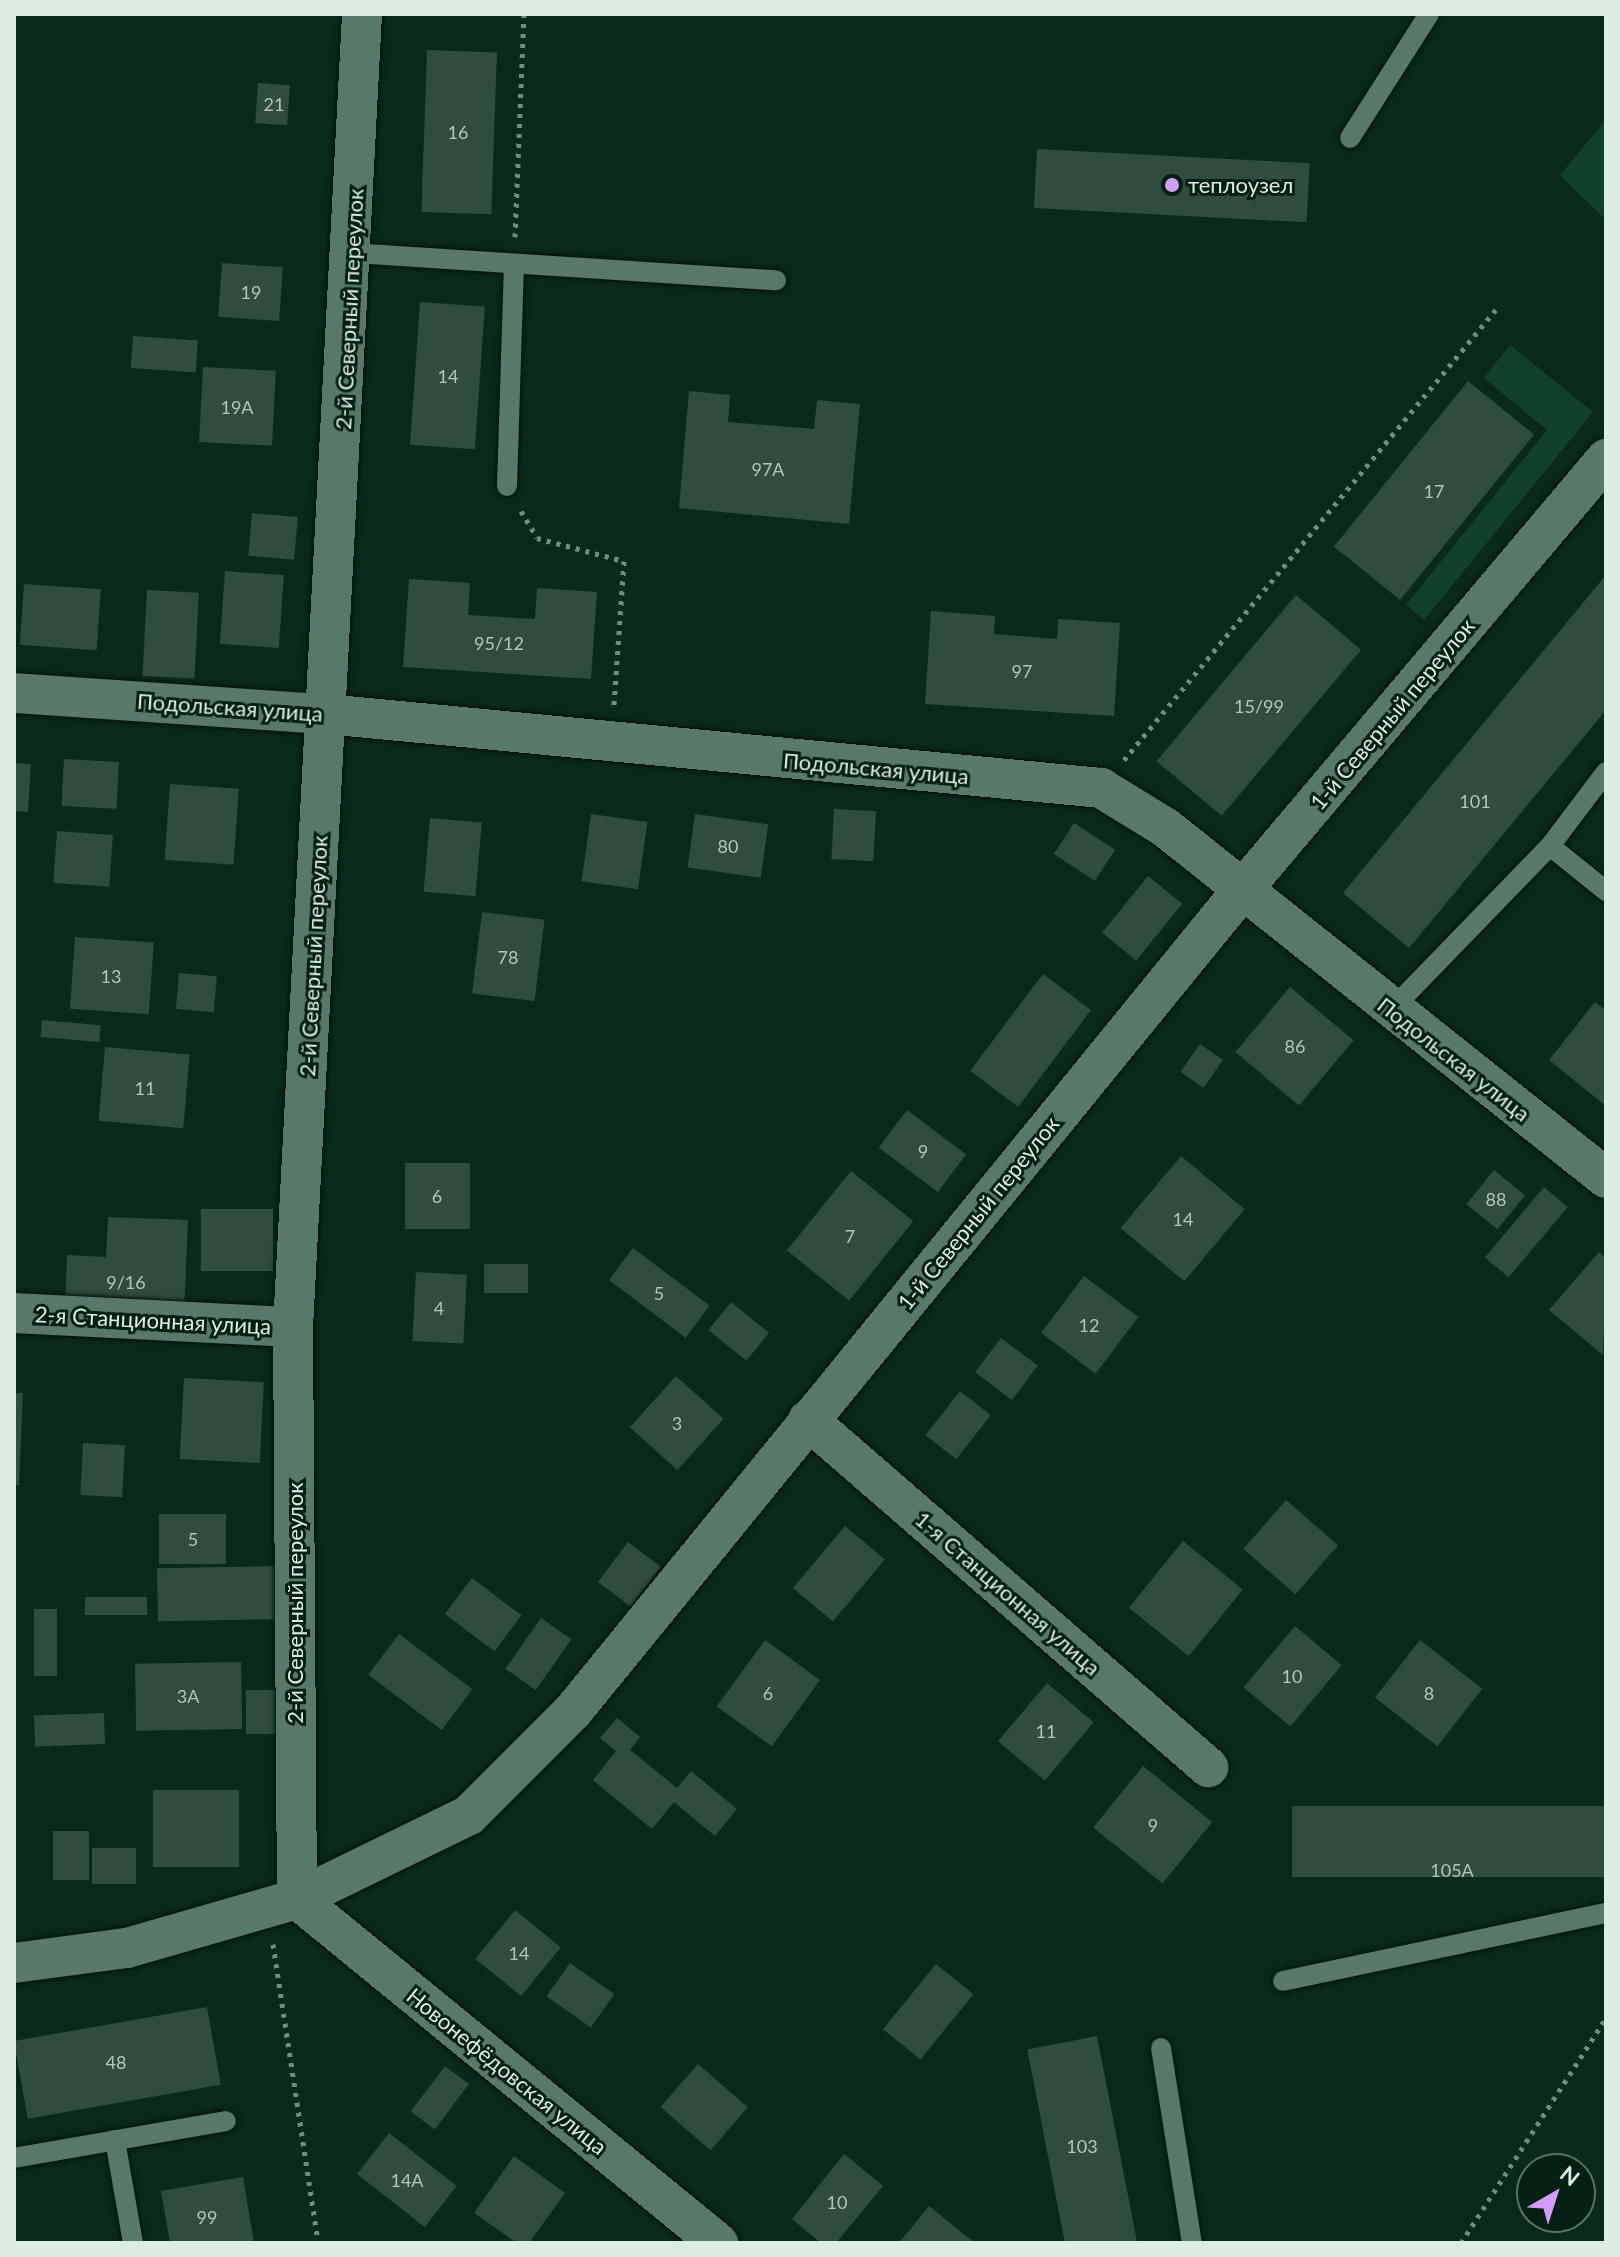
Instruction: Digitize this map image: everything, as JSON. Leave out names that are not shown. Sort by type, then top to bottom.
[{"type":"street","name":"2-й Северный переулок","points":[[282,1903],[293,1327],[353,253],[362,14]]},
{"type":"street","name":"1-й Северный переулок","points":[[14,1963],[127,1948],[282,1903],[469,1815],[573,1711],[1243,889],[1606,459]]},
{"type":"street","name":"Подольская улица","points":[[14,693],[326,714],[612,745],[1101,788],[1166,828],[1606,1178]]},
{"type":"street","name":"2-я Станционная улица","points":[[14,1313],[293,1327]]},
{"type":"street","name":"1-я Станционная улица","points":[[808,1420],[1208,1767]]},
{"type":"street","name":"Новонефёдовская улица","points":[[282,1903],[718,2243]]},
{"type":"lane","points":[[1350,138],[1429,14]]},
{"type":"lane","points":[[353,253],[776,280]]},
{"type":"lane","points":[[507,486],[514,264]]},
{"type":"lane","points":[[1391,1010],[1550,846],[1606,772]]},
{"type":"lane","points":[[1550,846],[1606,891]]},
{"type":"lane","points":[[1283,1981],[1606,1913]]},
{"type":"lane","points":[[1161,2048],[1192,2243]]},
{"type":"lane","points":[[14,2158],[226,2121]]},
{"type":"lane","points":[[115,2140],[133,2243]]},
{"type":"path","points":[[514,264],[524,14]]},
{"type":"path","points":[[1101,788],[1498,307]]},
{"type":"path","points":[[507,486],[537,538],[624,561],[612,745]]},
{"type":"path","points":[[282,1903],[291,2090],[318,2243]]},
{"type":"path","points":[[1461,2243],[1606,2018]]},
{"type":"green space","points":[[1606,120],[1606,220],[1560,175]]},
{"type":"green space","points":[[1510,345],[1593,412],[1424,620],[1406,605],[1547,430],[1484,378]]},
{"type":"building","points":[[427,50],[497,52],[491,214],[421,212]]},
{"type":"building","points":[[258,83],[290,85],[287,125],[255,123]]},
{"type":"building","name":"теплоузел","points":[[1037,149],[1310,163],[1307,222],[1034,208]]},
{"type":"building","points":[[222,263],[283,267],[279,321],[218,317]]},
{"type":"building","points":[[420,302],[485,307],[475,449],[410,445]]},
{"type":"building","points":[[133,336],[198,341],[196,372],[131,368]]},
{"type":"building","points":[[203,367],[276,371],[272,446],[199,442]]},
{"type":"building","points":[[1468,381],[1534,434],[1400,600],[1334,547]]},
{"type":"building","points":[[689,391],[730,395],[728,422],[814,429],[817,400],[860,404],[849,524],[679,508]]},
{"type":"building","points":[[252,513],[298,517],[294,560],[248,556]]},
{"type":"building","points":[[225,571],[284,575],[279,648],[220,644]]},
{"type":"building","points":[[1606,575],[1606,710],[1409,948],[1343,893]]},
{"type":"building","points":[[409,579],[470,583],[468,615],[535,619],[537,588],[597,592],[591,679],[403,667]]},
{"type":"building","points":[[24,584],[101,589],[97,650],[20,645]]},
{"type":"building","points":[[147,590],[199,593],[194,679],[142,676]]},
{"type":"building","points":[[1296,595],[1361,650],[1222,816],[1157,761]]},
{"type":"building","points":[[931,611],[995,616],[994,634],[1057,639],[1058,619],[1120,623],[1114,716],[925,704]]},
{"type":"building","points":[[64,759],[119,762],[116,809],[62,806]]},
{"type":"building","points":[[14,763],[31,764],[28,812],[14,811]]},
{"type":"building","points":[[170,784],[239,789],[234,865],[165,860]]},
{"type":"building","points":[[834,809],[876,811],[873,861],[831,859]]},
{"type":"building","points":[[591,814],[647,822],[638,889],[582,881]]},
{"type":"building","points":[[695,814],[768,824],[761,878],[687,867]]},
{"type":"building","points":[[430,818],[482,823],[475,896],[424,892]]},
{"type":"building","points":[[1074,823],[1115,850],[1095,881],[1054,854]]},
{"type":"building","points":[[57,831],[113,835],[109,887],[53,883]]},
{"type":"building","points":[[1148,876],[1182,904],[1136,960],[1102,933]]},
{"type":"building","points":[[482,912],[545,920],[535,1001],[472,993]]},
{"type":"building","points":[[75,937],[154,943],[149,1014],[70,1009]]},
{"type":"building","points":[[179,973],[217,976],[214,1012],[176,1009]]},
{"type":"building","points":[[1043,974],[1091,1010],[1018,1107],[970,1071]]},
{"type":"building","points":[[1290,987],[1354,1040],[1299,1105],[1235,1052]]},
{"type":"building","points":[[1595,1002],[1606,1011],[1606,1106],[1549,1060]]},
{"type":"building","points":[[42,1020],[101,1025],[99,1042],[41,1037]]},
{"type":"building","points":[[1200,1044],[1223,1060],[1203,1088],[1180,1072]]},
{"type":"building","points":[[105,1047],[190,1054],[183,1128],[99,1121]]},
{"type":"building","points":[[907,1110],[966,1155],[938,1192],[879,1148]]},
{"type":"building","points":[[1181,1156],[1245,1209],[1184,1281],[1121,1228]]},
{"type":"building","points":[[405,1163],[470,1163],[470,1229],[405,1229]]},
{"type":"building","points":[[1494,1170],[1525,1195],[1497,1229],[1466,1204]]},
{"type":"building","points":[[851,1171],[913,1221],[849,1301],[787,1250]]},
{"type":"building","points":[[1544,1187],[1568,1207],[1509,1277],[1485,1257]]},
{"type":"building","points":[[201,1209],[273,1209],[273,1271],[201,1271]]},
{"type":"building","points":[[108,1217],[188,1220],[184,1311],[65,1306],[67,1255],[106,1257]]},
{"type":"building","points":[[633,1248],[710,1306],[686,1338],[609,1280]]},
{"type":"building","points":[[1599,1252],[1606,1259],[1603,1355],[1549,1310]]},
{"type":"building","points":[[484,1264],[528,1264],[528,1293],[484,1293]]},
{"type":"building","points":[[416,1272],[467,1275],[463,1344],[412,1341]]},
{"type":"building","points":[[1084,1276],[1138,1317],[1096,1374],[1041,1333]]},
{"type":"building","points":[[731,1302],[769,1333],[746,1361],[708,1330]]},
{"type":"building","points":[[1001,1338],[1038,1366],[1012,1400],[975,1372]]},
{"type":"building","points":[[676,1376],[724,1419],[677,1470],[630,1427]]},
{"type":"building","points":[[184,1378],[264,1382],[260,1463],[180,1459]]},
{"type":"building","points":[[960,1391],[991,1415],[956,1459],[926,1435]]},
{"type":"building","points":[[14,1393],[23,1393],[19,1485],[14,1485]]},
{"type":"building","points":[[83,1443],[125,1445],[122,1497],[80,1495]]},
{"type":"building","points":[[1286,1500],[1338,1545],[1295,1594],[1243,1549]]},
{"type":"building","points":[[159,1514],[226,1514],[226,1564],[159,1564]]},
{"type":"building","points":[[845,1526],[885,1559],[833,1621],[793,1588]]},
{"type":"building","points":[[1183,1541],[1243,1589],[1189,1656],[1129,1608]]},
{"type":"building","points":[[628,1542],[661,1567],[631,1607],[598,1582]]},
{"type":"building","points":[[285,1566],[286,1619],[158,1621],[157,1568]]},
{"type":"building","points":[[472,1578],[522,1615],[494,1651],[445,1614]]},
{"type":"building","points":[[85,1597],[147,1597],[147,1615],[85,1615]]},
{"type":"building","points":[[34,1609],[57,1609],[57,1676],[34,1676]]},
{"type":"building","points":[[541,1618],[571,1639],[536,1690],[505,1669]]},
{"type":"building","points":[[1295,1626],[1342,1665],[1290,1726],[1244,1687]]},
{"type":"building","points":[[399,1634],[472,1689],[442,1730],[368,1675]]},
{"type":"building","points":[[765,1640],[820,1680],[772,1746],[717,1706]]},
{"type":"building","points":[[1420,1640],[1482,1689],[1437,1746],[1375,1698]]},
{"type":"building","points":[[241,1662],[242,1729],[136,1731],[135,1664]]},
{"type":"building","points":[[1047,1683],[1094,1722],[1045,1780],[998,1741]]},
{"type":"building","points":[[246,1690],[284,1690],[284,1734],[246,1734]]},
{"type":"building","points":[[104,1713],[105,1744],[35,1746],[34,1715]]},
{"type":"building","points":[[617,1718],[640,1737],[630,1750],[677,1788],[691,1771],[737,1809],[715,1836],[674,1802],[652,1829],[593,1780],[616,1751],[600,1738]]},
{"type":"building","points":[[1143,1766],[1212,1822],[1162,1883],[1093,1827]]},
{"type":"building","points":[[153,1790],[239,1790],[239,1867],[153,1867]]},
{"type":"building","points":[[1292,1806],[1606,1806],[1606,1877],[1292,1877]]},
{"type":"building","points":[[53,1831],[89,1831],[89,1880],[53,1880]]},
{"type":"building","points":[[92,1848],[136,1848],[136,1884],[92,1884]]},
{"type":"building","points":[[515,1910],[561,1947],[521,1996],[475,1959]]},
{"type":"building","points":[[570,1963],[614,1994],[591,2028],[546,1997]]},
{"type":"building","points":[[936,1964],[973,1994],[920,2059],[883,2029]]},
{"type":"building","points":[[207,2007],[221,2085],[28,2119],[14,2041]]},
{"type":"building","points":[[1097,2036],[1137,2243],[1065,2243],[1027,2050]]},
{"type":"building","points":[[698,2064],[748,2107],[710,2150],[661,2107]]},
{"type":"building","points":[[445,2066],[469,2084],[435,2130],[411,2112]]},
{"type":"building","points":[[389,2133],[457,2186],[425,2227],[357,2174]]},
{"type":"building","points":[[844,2154],[883,2186],[836,2243],[821,2243],[792,2219]]},
{"type":"building","points":[[514,2156],[565,2193],[529,2243],[517,2243],[474,2213]]},
{"type":"building","points":[[243,2177],[254,2243],[170,2243],[161,2191]]},
{"type":"building","points":[[929,2206],[975,2243],[899,2243]]},
{"type":"place","name":"теплоузел","points":[[1172,185]]}]
